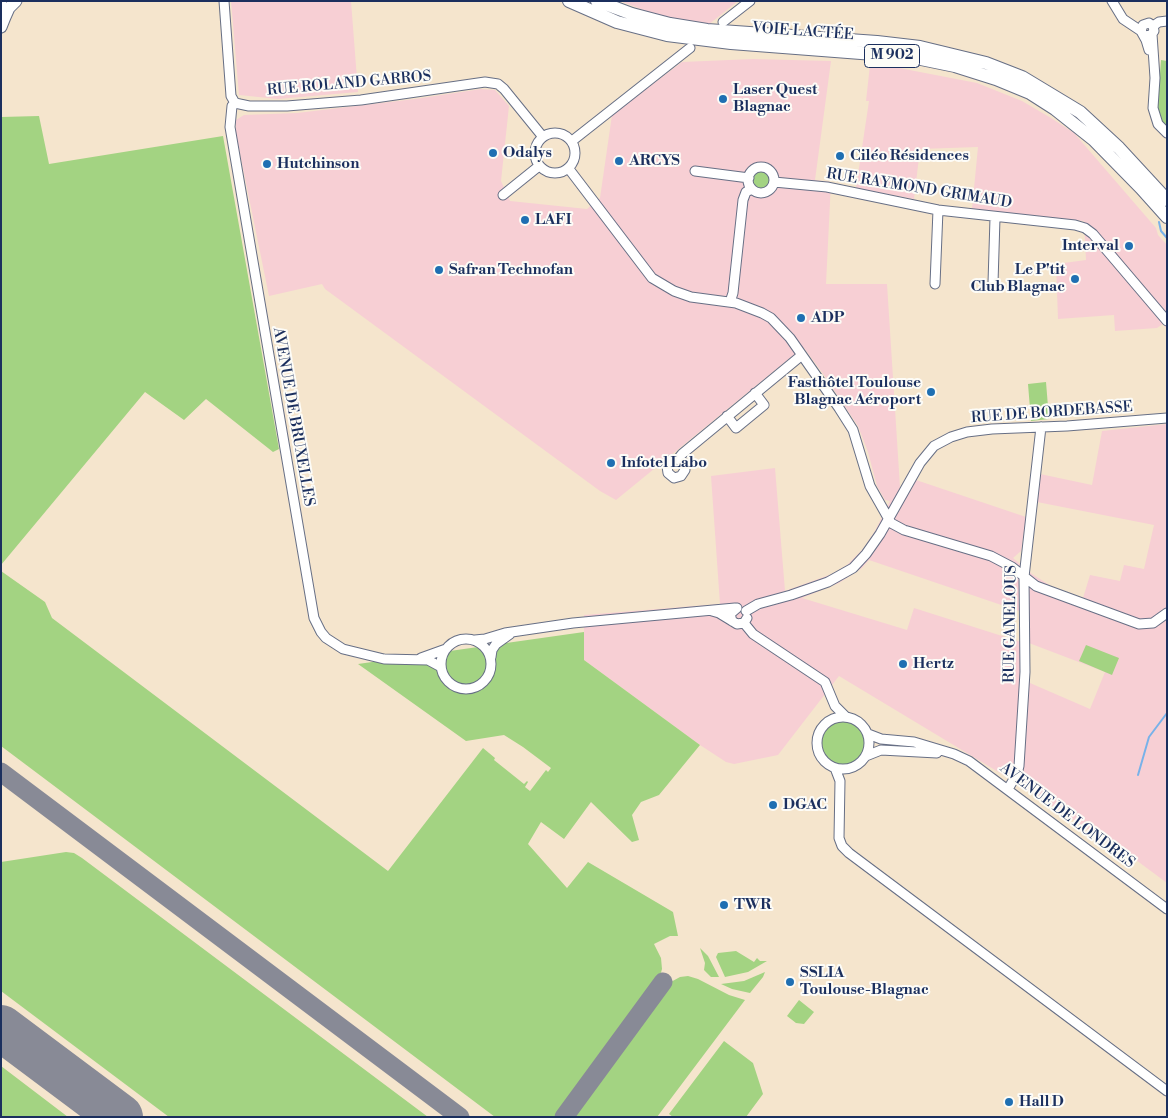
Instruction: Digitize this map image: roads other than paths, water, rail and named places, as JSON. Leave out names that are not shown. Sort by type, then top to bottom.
[{"type":"highway","name":"VOIE LACTÉE","points":[[569,1],[617,22],[667,34],[731,43],[921,59],[990,76],[1030,93],[1075,124],[1113,157],[1167,217]]},
{"type":"highway","name":"VOIE LACTÉE","points":[[597,1],[632,14],[688,27],[920,47],[986,63],[1022,76],[1080,112],[1119,148],[1167,200]]},
{"type":"main road","points":[[3,22],[16,1]]},
{"type":"main road","points":[[1,4],[3,22]]},
{"type":"street","points":[[224,1],[231,96],[235,103]]},
{"type":"street","points":[[723,22],[750,1]]},
{"type":"street","points":[[1113,3],[1123,19],[1147,30]]},
{"type":"street","points":[[1147,30],[1159,22],[1167,20]]},
{"type":"street","points":[[1147,30],[1154,67],[1153,108],[1158,124],[1167,133]]},
{"type":"street","points":[[572,141],[690,48]]},
{"type":"street","name":"RUE ROLAND GARROS","points":[[235,103],[249,106],[361,100],[485,82],[498,84],[504,89],[543,137]]},
{"type":"street","name":"AVENUE DE BRUXELLES","points":[[235,103],[232,106],[230,128],[314,618],[326,638],[343,650],[384,659],[418,659]]},
{"type":"street","points":[[558,133],[572,141],[576,156],[574,163],[568,169],[561,173],[553,174],[539,166],[535,151],[536,146],[543,137],[558,133]]},
{"type":"street","points":[[502,195],[539,166]]},
{"type":"street","points":[[758,168],[765,168],[771,171],[774,176],[774,182],[771,189],[765,193],[758,193],[749,184],[749,178],[752,172],[758,168]]},
{"type":"street","points":[[568,169],[652,278],[674,291],[691,297],[730,302],[766,315],[790,338],[840,408],[853,430],[870,486],[891,523],[904,530],[991,556],[1012,567],[1036,586],[1139,624],[1153,622],[1167,613]]},
{"type":"street","points":[[695,171],[749,178]]},
{"type":"street","name":"RUE RAYMOND GRIMAUD","points":[[774,182],[827,187],[938,210],[995,218],[1075,225],[1085,228],[1093,234],[1167,321]]},
{"type":"street","points":[[730,302],[733,293],[744,200],[746,192],[752,189]]},
{"type":"street","points":[[935,284],[938,210]]},
{"type":"street","points":[[994,283],[995,218]]},
{"type":"street","points":[[678,459],[802,355]]},
{"type":"street","points":[[727,416],[736,428],[764,405],[755,394]]},
{"type":"street","name":"RUE DE BORDEBASSE","points":[[746,611],[758,604],[791,596],[828,582],[853,568],[866,554],[889,518],[920,463],[934,446],[942,441],[958,434],[975,431],[1167,418]]},
{"type":"street","name":"RUE GANELOUS","points":[[1008,789],[1018,774],[1025,672],[1024,576],[1041,427]]},
{"type":"street","points":[[732,622],[730,614],[735,608]]},
{"type":"street","points":[[418,659],[446,649],[458,640],[475,640],[514,632],[606,619],[742,608],[746,611],[747,617],[744,623]]},
{"type":"street","points":[[711,610],[737,624],[744,623]]},
{"type":"street","points":[[744,623],[753,634],[826,682],[835,706],[846,716],[860,723],[868,734],[870,744],[866,756],[859,764],[852,768],[835,768],[824,762],[817,748],[818,732],[830,720],[846,716]]},
{"type":"street","points":[[491,658],[492,650],[496,644],[514,632]]},
{"type":"street","points":[[446,649],[441,661],[447,680],[460,688],[472,688],[485,681],[492,666],[488,650],[475,640]]},
{"type":"street","points":[[418,659],[428,660],[442,667]]},
{"type":"street","points":[[830,720],[835,706]]},
{"type":"street","name":"AVENUE DE LONDRES","points":[[868,734],[881,739],[914,742],[969,761],[1167,909]]},
{"type":"street","name":"AVENUE DE LONDRES","points":[[866,756],[881,750],[946,753]]},
{"type":"street","points":[[835,768],[840,781],[839,830],[842,846],[860,862],[1167,1091]]},
{"type":"street","points":[[1048,1002],[1053,1011],[1167,1098]]},
{"type":"waterway","points":[[1159,222],[1161,231],[1167,238]]},
{"type":"waterway","points":[[1138,775],[1149,737],[1167,713]]},
{"type":"place","name":"Laser Quest Blagnac","points":[[723,99]]},
{"type":"place","name":"Odalys","points":[[493,153]]},
{"type":"place","name":"Ciléo Résidences","points":[[840,156]]},
{"type":"place","name":"ARCYS","points":[[619,161]]},
{"type":"place","name":"Hutchinson","points":[[267,164]]},
{"type":"place","name":"LAFI","points":[[525,220]]},
{"type":"place","name":"Interval","points":[[1129,246]]},
{"type":"place","name":"Safran Technofan","points":[[439,270]]},
{"type":"place","name":"Le P'tit Club Blagnac","points":[[1075,279]]},
{"type":"place","name":"ADP","points":[[801,318]]},
{"type":"place","name":"Fasthôtel Toulouse Blagnac Aéroport","points":[[931,392]]},
{"type":"place","name":"Infotel Labo","points":[[611,463]]},
{"type":"place","name":"Hertz","points":[[903,664]]},
{"type":"place","name":"DGAC","points":[[773,805]]},
{"type":"place","name":"TWR","points":[[724,905]]},
{"type":"place","name":"SSLIA Toulouse-Blagnac","points":[[790,982]]},
{"type":"place","name":"Hall D","points":[[1009,1102]]}]
